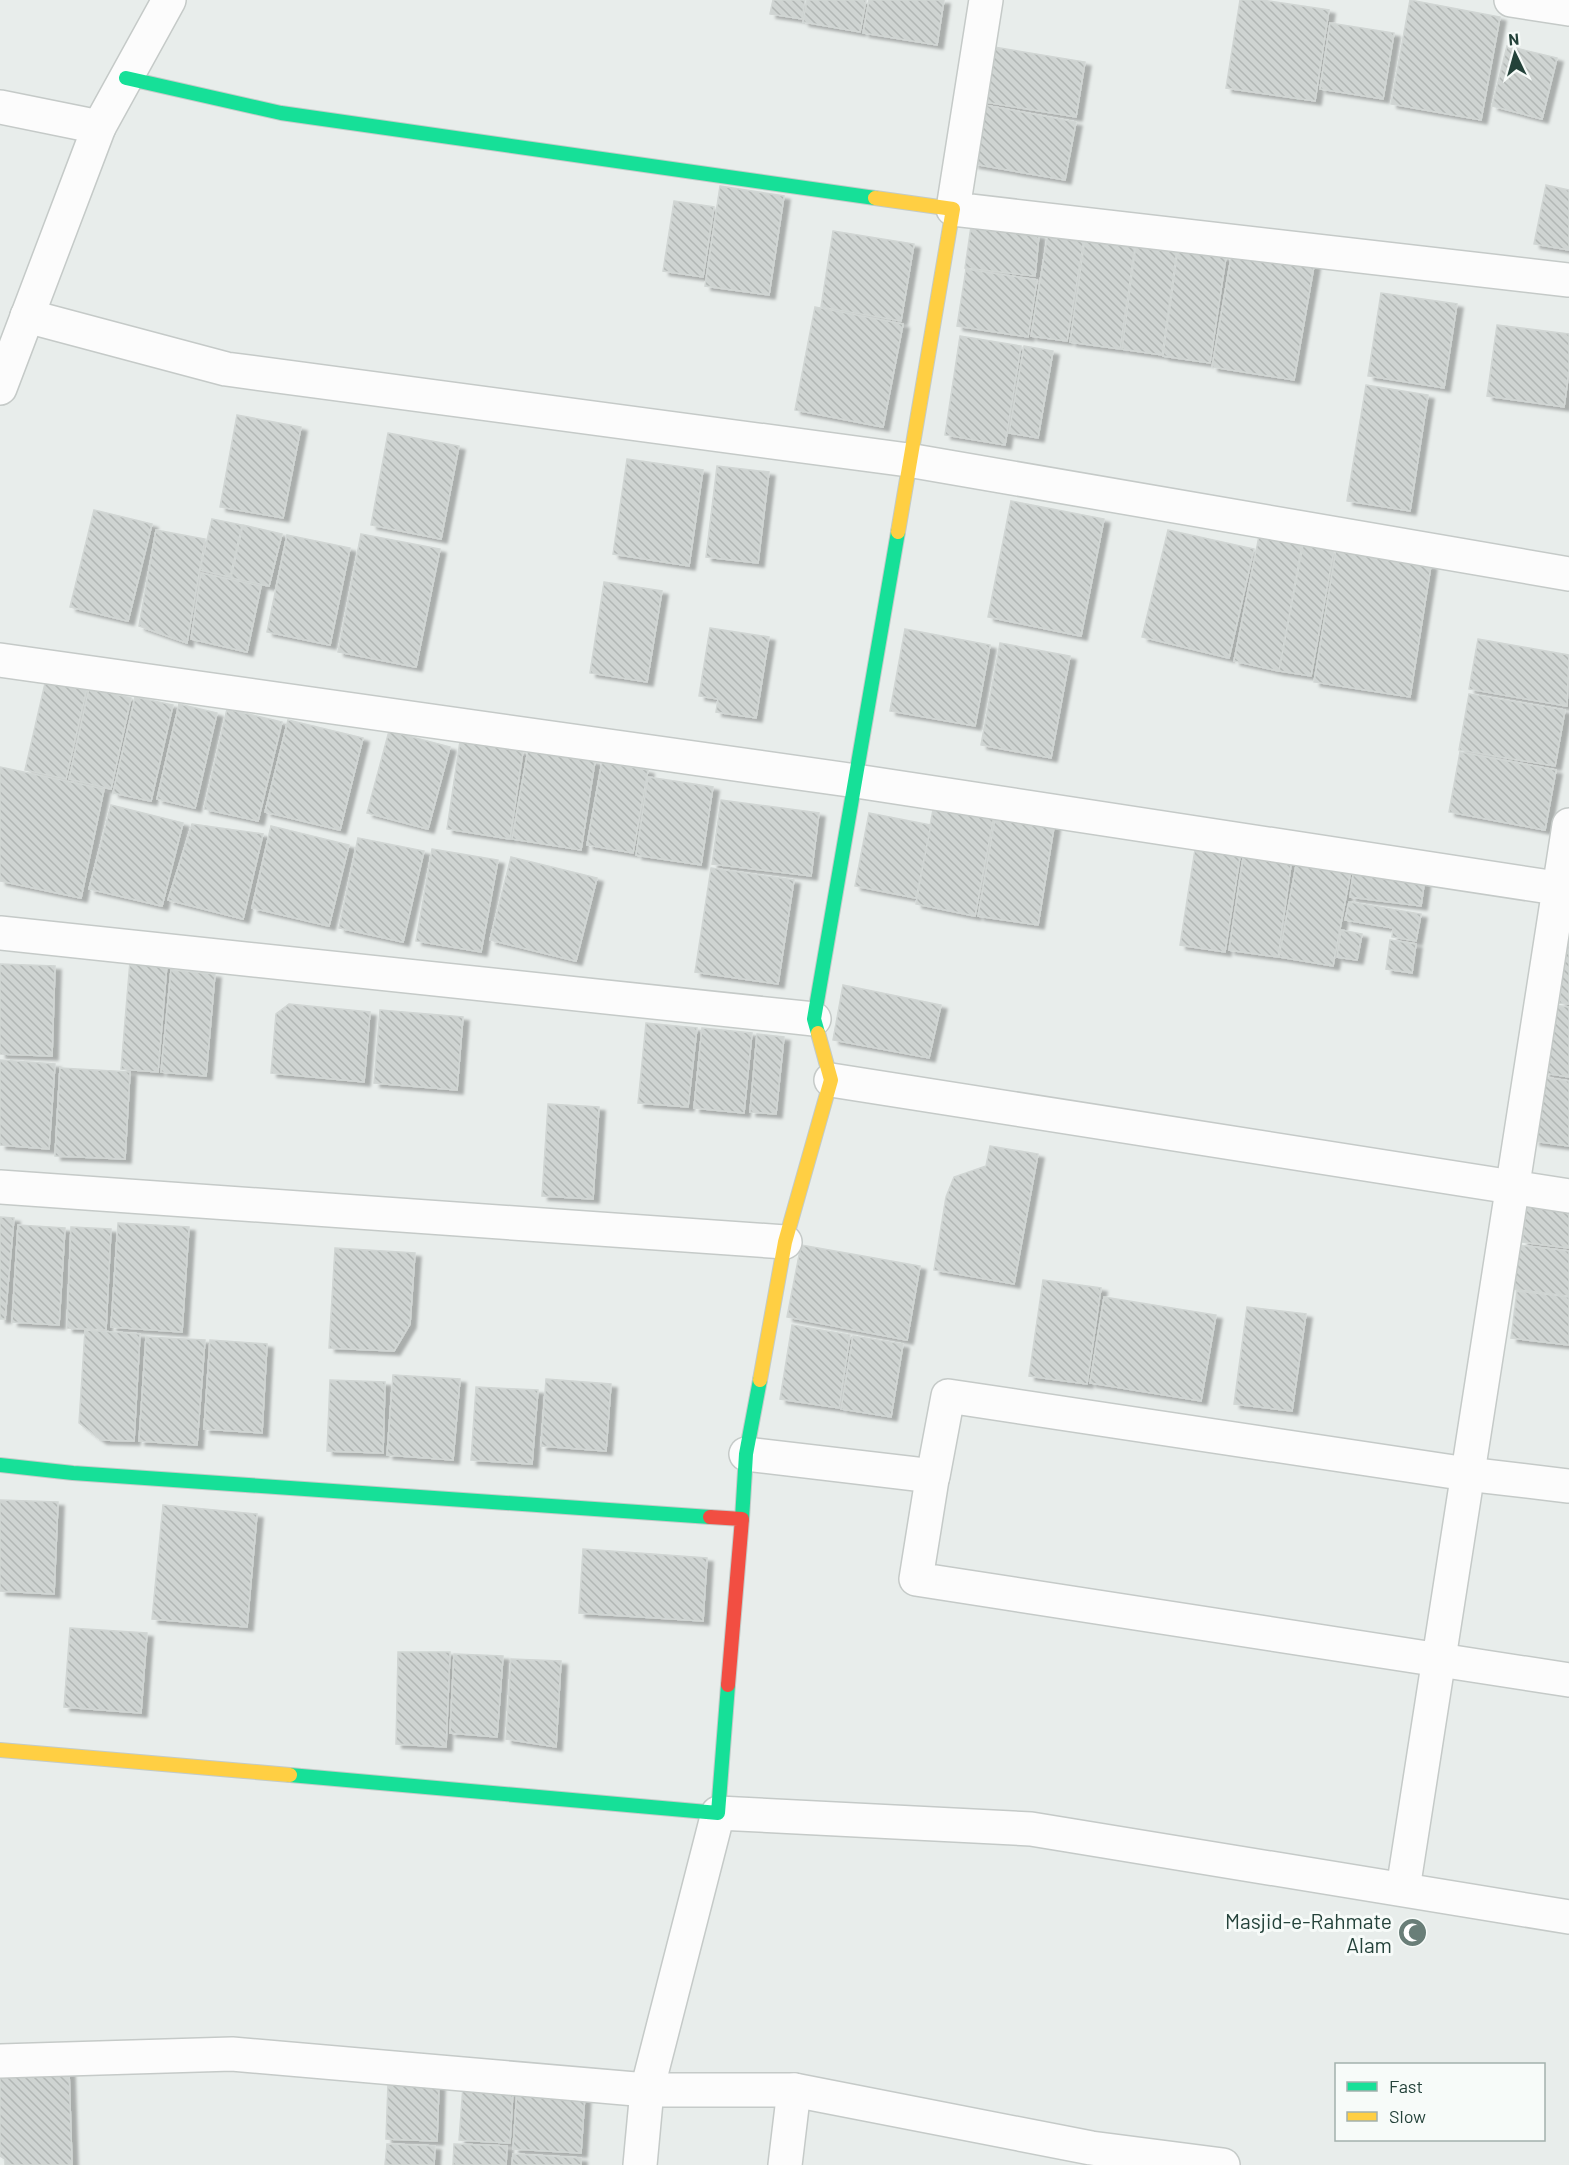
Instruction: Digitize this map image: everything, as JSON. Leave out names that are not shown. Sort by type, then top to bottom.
[{"type":"street","points":[[0,388],[99,127],[168,0]]},
{"type":"street","points":[[640,2165],[648,2090],[718,1813],[746,1454],[785,1242],[831,1080],[813,1019],[953,209],[986,0]]},
{"type":"street","points":[[1511,0],[1569,9]]},
{"type":"street","points":[[126,78],[281,113],[953,209],[1569,280]]},
{"type":"street","points":[[0,107],[99,127]]},
{"type":"street","points":[[27,316],[226,369],[908,460],[1569,574]]},
{"type":"street","points":[[2,667],[855,781],[1564,890]]},
{"type":"street","points":[[1403,1889],[1512,1188],[1564,890],[1569,825]]},
{"type":"street","points":[[0,933],[813,1019]]},
{"type":"street","points":[[831,1080],[1569,1196]]},
{"type":"street","points":[[0,1187],[785,1242]]},
{"type":"street","points":[[1569,1486],[1467,1474],[948,1396],[916,1579],[1569,1680]]},
{"type":"street","points":[[746,1454],[933,1476],[933,1473]]},
{"type":"street","points":[[0,1465],[73,1473],[742,1519]]},
{"type":"street","points":[[0,1750],[718,1813],[1031,1829],[1569,1917]]},
{"type":"street","points":[[0,2061],[232,2055],[648,2090],[794,2090],[1090,2156],[1223,2165]]},
{"type":"street","points":[[785,2165],[794,2090]]},
{"type":"building","points":[[773,0],[805,0],[802,19],[770,14]]},
{"type":"building","points":[[807,0],[866,0],[860,32],[803,22]]},
{"type":"building","points":[[869,0],[944,0],[937,45],[863,33]]},
{"type":"building","points":[[1240,0],[1262,0],[1329,10],[1315,101],[1226,88]]},
{"type":"building","points":[[1410,0],[1500,17],[1481,120],[1391,104]]},
{"type":"building","points":[[1330,23],[1394,33],[1383,99],[1320,89]]},
{"type":"building","points":[[988,46],[1085,62],[1076,117],[979,101]]},
{"type":"building","points":[[1507,46],[1557,58],[1542,119],[1492,106]]},
{"type":"building","points":[[984,105],[1076,122],[1065,180],[973,164]]},
{"type":"building","points":[[1546,185],[1569,190],[1569,250],[1534,244]]},
{"type":"building","points":[[720,186],[784,196],[769,295],[705,286]]},
{"type":"building","points":[[674,201],[714,207],[703,277],[663,271]]},
{"type":"building","points":[[971,226],[1039,235],[1035,276],[965,268]]},
{"type":"building","points":[[833,231],[914,244],[901,321],[821,307]]},
{"type":"building","points":[[1048,233],[1084,239],[1067,341],[1031,336]]},
{"type":"building","points":[[1085,239],[1135,246],[1120,349],[1070,342]]},
{"type":"building","points":[[1136,245],[1177,250],[1162,355],[1122,349]]},
{"type":"building","points":[[1233,246],[1315,260],[1294,380],[1212,367]]},
{"type":"building","points":[[1178,250],[1226,257],[1210,363],[1163,356]]},
{"type":"building","points":[[966,269],[1037,280],[1028,337],[957,326]]},
{"type":"building","points":[[1381,293],[1457,304],[1444,388],[1368,376]]},
{"type":"building","points":[[815,307],[903,324],[883,427],[795,410]]},
{"type":"building","points":[[1497,325],[1569,334],[1569,371],[1564,407],[1487,396]]},
{"type":"building","points":[[960,336],[1021,346],[1005,445],[945,435]]},
{"type":"building","points":[[1024,346],[1053,351],[1038,438],[1009,433]]},
{"type":"building","points":[[1366,385],[1428,395],[1410,511],[1347,501]]},
{"type":"building","points":[[237,415],[301,427],[283,518],[220,507]]},
{"type":"building","points":[[388,433],[459,446],[441,539],[371,525]]},
{"type":"building","points":[[627,459],[703,470],[689,566],[613,554]]},
{"type":"building","points":[[717,466],[769,472],[758,563],[706,557]]},
{"type":"building","points":[[1011,501],[1104,519],[1081,636],[988,617]]},
{"type":"building","points":[[94,510],[152,524],[128,621],[70,607]]},
{"type":"building","points":[[212,519],[242,525],[230,577],[200,570]]},
{"type":"building","points":[[243,525],[282,534],[269,586],[231,578]]},
{"type":"building","points":[[156,530],[205,539],[187,643],[139,626]]},
{"type":"building","points":[[1168,530],[1254,549],[1229,658],[1142,637]]},
{"type":"building","points":[[361,534],[440,549],[416,667],[338,652]]},
{"type":"building","points":[[287,535],[350,548],[330,645],[267,632]]},
{"type":"building","points":[[1259,536],[1302,544],[1279,671],[1234,661]]},
{"type":"building","points":[[1303,545],[1334,550],[1311,676],[1279,671]]},
{"type":"building","points":[[1336,550],[1431,565],[1410,697],[1314,682]]},
{"type":"building","points":[[201,573],[261,586],[247,652],[191,639]]},
{"type":"building","points":[[604,582],[662,591],[647,682],[590,673]]},
{"type":"building","points":[[710,628],[769,637],[756,718],[716,712],[718,699],[699,696]]},
{"type":"building","points":[[905,629],[990,645],[975,726],[890,711]]},
{"type":"building","points":[[1478,639],[1569,655],[1567,706],[1469,689]]},
{"type":"building","points":[[1000,643],[1070,656],[1051,758],[981,745]]},
{"type":"building","points":[[46,679],[87,688],[66,779],[25,770]]},
{"type":"building","points":[[89,688],[131,698],[111,789],[69,779]]},
{"type":"building","points":[[1469,694],[1565,710],[1555,766],[1459,750]]},
{"type":"building","points":[[135,697],[173,705],[151,801],[113,793]]},
{"type":"building","points":[[179,704],[217,713],[195,808],[157,799]]},
{"type":"building","points":[[227,709],[282,722],[258,821],[204,809]]},
{"type":"building","points":[[288,720],[363,738],[340,830],[265,812]]},
{"type":"building","points":[[389,731],[450,747],[428,829],[367,813]]},
{"type":"building","points":[[460,741],[523,751],[510,839],[447,829]]},
{"type":"building","points":[[528,750],[595,761],[581,850],[512,839]]},
{"type":"building","points":[[1460,752],[1556,770],[1545,830],[1449,812]]},
{"type":"building","points":[[602,762],[648,770],[633,853],[587,845]]},
{"type":"building","points":[[0,767],[104,789],[81,898],[0,881]]},
{"type":"building","points":[[648,777],[713,787],[701,865],[636,855]]},
{"type":"building","points":[[721,800],[819,813],[811,876],[712,864]]},
{"type":"building","points":[[934,804],[994,816],[975,916],[916,904]]},
{"type":"building","points":[[111,805],[183,823],[162,906],[89,889]]},
{"type":"building","points":[[869,813],[931,825],[916,898],[855,886]]},
{"type":"building","points":[[996,813],[1055,821],[1038,925],[978,916]]},
{"type":"building","points":[[192,824],[263,834],[243,919],[168,900]]},
{"type":"building","points":[[271,826],[349,845],[329,926],[252,908]]},
{"type":"building","points":[[358,838],[424,851],[403,942],[339,928]]},
{"type":"building","points":[[1196,843],[1241,850],[1225,952],[1180,945]]},
{"type":"building","points":[[1245,845],[1293,851],[1278,957],[1229,950]]},
{"type":"building","points":[[432,849],[498,860],[481,952],[416,941]]},
{"type":"building","points":[[511,857],[597,878],[576,961],[490,940]]},
{"type":"building","points":[[1297,860],[1351,870],[1333,966],[1279,957]]},
{"type":"building","points":[[711,868],[794,880],[778,984],[695,972]]},
{"type":"building","points":[[1354,868],[1425,878],[1421,906],[1350,897]]},
{"type":"building","points":[[1349,902],[1421,914],[1416,941],[1392,937],[1393,928],[1345,920]]},
{"type":"building","points":[[1341,930],[1362,934],[1357,960],[1337,957]]},
{"type":"building","points":[[1569,931],[1569,1004],[1559,1003]]},
{"type":"building","points":[[1390,940],[1416,944],[1412,973],[1386,969]]},
{"type":"building","points":[[130,961],[167,964],[158,1072],[121,1069]]},
{"type":"building","points":[[0,964],[55,966],[52,1056],[0,1054]]},
{"type":"building","points":[[171,970],[215,974],[206,1076],[161,1072]]},
{"type":"building","points":[[843,985],[941,1005],[929,1058],[833,1040]]},
{"type":"building","points":[[289,1004],[370,1012],[364,1082],[271,1073],[276,1014]]},
{"type":"building","points":[[1554,1005],[1569,1007],[1569,1077],[1544,1073]]},
{"type":"building","points":[[380,1010],[463,1017],[457,1090],[374,1083]]},
{"type":"building","points":[[646,1023],[697,1028],[688,1107],[638,1103]]},
{"type":"building","points":[[702,1028],[752,1033],[744,1113],[694,1108]]},
{"type":"building","points":[[757,1034],[784,1037],[776,1114],[750,1112]]},
{"type":"building","points":[[0,1060],[55,1064],[49,1149],[0,1145]]},
{"type":"building","points":[[60,1068],[130,1072],[125,1159],[55,1156]]},
{"type":"building","points":[[1543,1077],[1569,1081],[1569,1146],[1534,1141]]},
{"type":"building","points":[[548,1104],[599,1107],[593,1199],[542,1196]]},
{"type":"building","points":[[990,1146],[1038,1154],[1014,1284],[934,1270],[946,1197],[954,1177],[986,1166]]},
{"type":"building","points":[[1528,1195],[1569,1201],[1569,1248],[1522,1242]]},
{"type":"building","points":[[0,1217],[14,1218],[5,1319],[0,1319]]},
{"type":"building","points":[[118,1223],[189,1227],[182,1332],[111,1327]]},
{"type":"building","points":[[18,1225],[65,1228],[59,1325],[12,1322]]},
{"type":"building","points":[[71,1227],[111,1229],[106,1330],[67,1328]]},
{"type":"building","points":[[801,1245],[920,1266],[907,1340],[787,1317]]},
{"type":"building","points":[[1518,1245],[1569,1251],[1569,1296],[1512,1289]]},
{"type":"building","points":[[335,1248],[415,1253],[410,1324],[394,1351],[329,1348]]},
{"type":"building","points":[[1043,1280],[1101,1288],[1087,1384],[1029,1376]]},
{"type":"building","points":[[1517,1291],[1569,1297],[1569,1345],[1511,1338]]},
{"type":"building","points":[[1104,1297],[1216,1315],[1201,1401],[1090,1383]]},
{"type":"building","points":[[1247,1307],[1306,1314],[1292,1411],[1234,1404]]},
{"type":"building","points":[[792,1325],[850,1335],[839,1408],[780,1399]]},
{"type":"building","points":[[85,1330],[140,1334],[134,1441],[101,1440],[79,1423]]},
{"type":"building","points":[[853,1336],[903,1344],[891,1417],[841,1409]]},
{"type":"building","points":[[146,1337],[205,1340],[197,1445],[139,1441]]},
{"type":"building","points":[[210,1340],[267,1344],[262,1433],[204,1429]]},
{"type":"building","points":[[393,1375],[460,1379],[453,1460],[387,1455]]},
{"type":"building","points":[[546,1379],[611,1384],[606,1451],[541,1446]]},
{"type":"building","points":[[330,1380],[385,1382],[383,1453],[327,1451]]},
{"type":"building","points":[[476,1387],[538,1390],[532,1464],[471,1460]]},
{"type":"building","points":[[0,1500],[58,1502],[54,1594],[0,1591]]},
{"type":"building","points":[[163,1505],[257,1514],[247,1627],[152,1619]]},
{"type":"building","points":[[583,1549],[707,1558],[703,1621],[579,1613]]},
{"type":"building","points":[[70,1628],[147,1633],[141,1713],[64,1707]]},
{"type":"building","points":[[398,1652],[450,1652],[446,1747],[396,1744]]},
{"type":"building","points":[[454,1654],[503,1656],[497,1737],[450,1733]]},
{"type":"building","points":[[511,1659],[561,1661],[556,1747],[506,1739]]},
{"type":"building","points":[[69,2071],[72,2165],[5,2165],[5,2159],[0,2156],[0,2073]]},
{"type":"building","points":[[388,2083],[439,2084],[437,2141],[386,2139]]},
{"type":"building","points":[[463,2086],[513,2090],[510,2143],[459,2140]]},
{"type":"building","points":[[517,2090],[585,2094],[581,2153],[513,2149]]},
{"type":"building","points":[[387,2144],[435,2146],[434,2165],[385,2165]]},
{"type":"building","points":[[454,2144],[507,2146],[506,2165],[453,2165]]},
{"type":"building","points":[[513,2154],[581,2158],[581,2165],[512,2165]]},
{"type":"traffic: fast","points":[[126,78],[281,113],[875,198]]},
{"type":"traffic: fast","points":[[818,1033],[814,1019],[898,532]]},
{"type":"traffic: fast","points":[[742,1519],[746,1454],[760,1380]]},
{"type":"traffic: fast","points":[[0,1465],[73,1473],[710,1517]]},
{"type":"traffic: fast","points":[[290,1775],[718,1813],[728,1685]]},
{"type":"traffic: slow","points":[[875,198],[953,209],[898,532]]},
{"type":"traffic: slow","points":[[760,1380],[785,1242],[831,1080],[818,1033]]},
{"type":"traffic: slow","points":[[0,1750],[290,1775]]},
{"type":"traffic: jam","points":[[710,1517],[742,1519],[728,1685]]},
{"type":"place","name":"Masjid-e-Rahmate Alam","points":[[1413,1932]]}]
